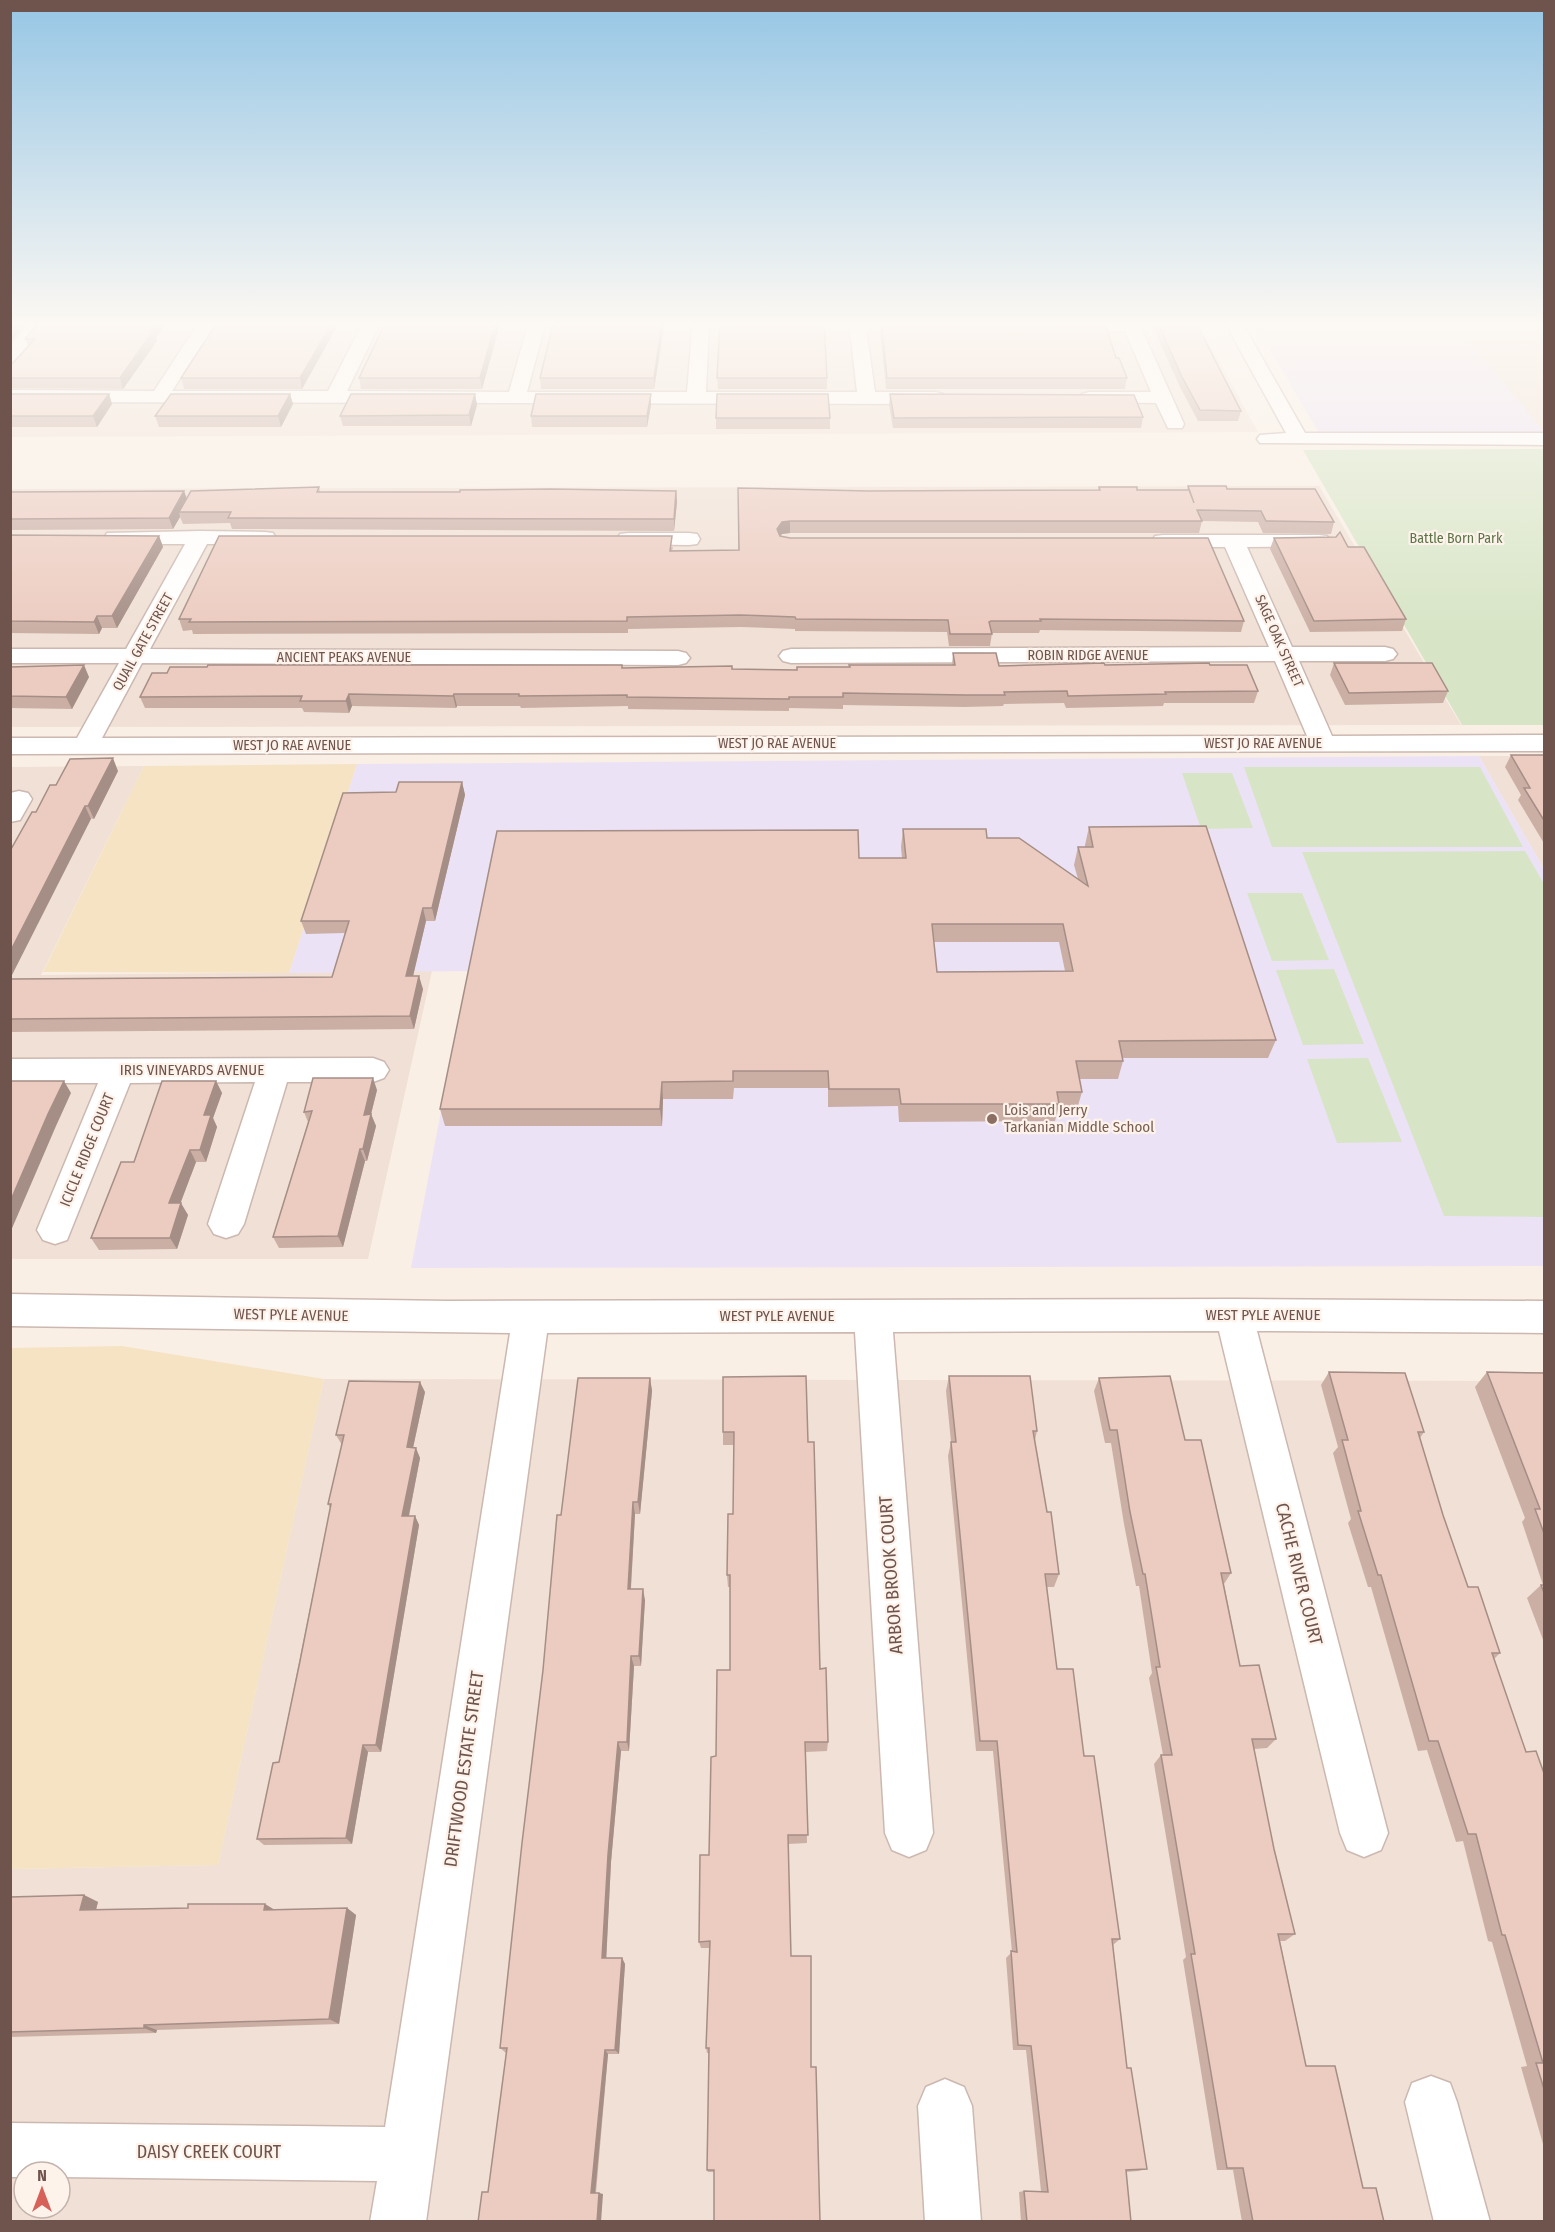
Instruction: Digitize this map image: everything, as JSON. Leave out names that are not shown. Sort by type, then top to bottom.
[{"type":"street","points":[[1291,425],[1299,439]]},
{"type":"street","points":[[1268,439],[1545,439]]},
{"type":"street","name":"QUAIL GATE STREET","points":[[86,746],[200,537]]},
{"type":"street","points":[[94,538],[284,538]]},
{"type":"street","points":[[606,539],[689,539]]},
{"type":"street","points":[[1143,541],[1324,541]]},
{"type":"street","name":"SAGE OAK STREET","points":[[1233,541],[1323,742]]},
{"type":"street","name":"ROBIN RIDGE AVENUE","points":[[791,656],[1385,654]]},
{"type":"street","name":"ANCIENT PEAKS AVENUE","points":[[10,656],[678,658]]},
{"type":"street","name":"WEST JO RAE AVENUE","points":[[10,746],[1545,743]]},
{"type":"street","name":"ICICLE RIDGE COURT","points":[[55,1230],[119,1070]]},
{"type":"street","points":[[226,1224],[275,1070]]},
{"type":"street","name":"IRIS VINEYARDS AVENUE","points":[[10,1071],[373,1070]]},
{"type":"street","name":"WEST PYLE AVENUE","points":[[10,1310],[531,1317],[1234,1315],[1545,1317]]},
{"type":"street","name":"CACHE RIVER COURT","points":[[1234,1315],[1364,1833]]},
{"type":"street","name":"ARBOR BROOK COURT","points":[[873,1316],[909,1833]]},
{"type":"street","name":"DRIFTWOOD ESTATE STREET","points":[[398,2222],[531,1317]]},
{"type":"street","points":[[1431,2102],[1462,2222]]},
{"type":"street","points":[[945,2106],[953,2222]]},
{"type":"street","name":"DAISY CREEK COURT","points":[[10,2150],[408,2154]]},
{"type":"shaded area","points":[[11,425],[1254,425],[1258,432],[11,437]]},
{"type":"shaded area","points":[[1314,425],[1538,425],[1544,432],[1319,433]]},
{"type":"shaded area","points":[[1319,486],[1461,725],[11,727],[10,489]]},
{"type":"shaded area","points":[[1479,756],[1544,756],[1544,869]]},
{"type":"shaded area","name":"Lois and Jerry Tarkanian Middle School","points":[[1479,756],[1544,869],[1544,1266],[411,1268],[468,971],[289,973],[357,764]]},
{"type":"shaded area","points":[[144,766],[41,975],[432,971],[368,1259],[11,1259],[10,767]]},
{"type":"shaded area","points":[[324,1379],[1544,1381],[1544,2221],[11,2221],[10,1869],[218,1865]]},
{"type":"green space","name":"Battle Born Park","points":[[1544,449],[1544,725],[1462,725],[1303,450]]},
{"type":"green space","points":[[1244,767],[1480,767],[1523,847],[1272,847]]},
{"type":"green space","points":[[1182,773],[1232,773],[1253,828],[1201,829]]},
{"type":"green space","points":[[1525,851],[1544,884],[1544,1217],[1444,1216],[1302,852]]},
{"type":"green space","points":[[1247,893],[1302,893],[1329,960],[1272,961]]},
{"type":"green space","points":[[1334,969],[1364,1044],[1303,1045],[1276,970]]},
{"type":"green space","points":[[1368,1058],[1402,1142],[1337,1143],[1307,1059]]},
{"type":"sand","points":[[357,764],[289,973],[43,972],[144,766]]},
{"type":"sand","points":[[122,1346],[324,1379],[218,1865],[11,1869],[11,1348]]},
{"type":"building","points":[[1188,486],[1226,486],[1227,489],[1315,489],[1334,522],[1266,521],[1261,511],[1197,510],[1202,521],[790,521],[782,522],[777,529],[780,536],[790,538],[1208,538],[1244,621],[1040,619],[1041,621],[991,621],[989,622],[992,634],[950,634],[948,620],[796,619],[795,617],[740,615],[627,617],[627,621],[189,622],[191,619],[179,619],[219,536],[672,536],[670,551],[739,550],[738,488],[868,491],[1100,490],[1099,487],[1137,487],[1137,490],[1189,490],[1194,503]]},
{"type":"building","points":[[319,487],[317,492],[460,492],[460,490],[551,489],[676,491],[674,519],[228,518],[231,512],[179,512],[191,491]]},
{"type":"building","points":[[184,491],[169,518],[10,519],[10,492]]},
{"type":"building","points":[[1340,532],[1348,547],[1364,547],[1406,619],[1314,621],[1274,538],[1336,537]]},
{"type":"building","points":[[10,535],[159,536],[112,616],[97,616],[94,622],[10,621]]},
{"type":"building","points":[[953,653],[996,653],[999,666],[1104,663],[1105,665],[1209,663],[1210,665],[1247,665],[1258,691],[1068,696],[1067,691],[1004,692],[1005,695],[843,693],[843,697],[789,697],[789,699],[627,697],[627,695],[519,696],[519,694],[454,694],[453,696],[349,694],[346,701],[300,701],[302,696],[140,697],[152,673],[167,673],[170,667],[207,667],[208,665],[622,665],[622,668],[732,666],[732,669],[797,670],[797,667],[850,667],[849,665],[955,665]]},
{"type":"building","points":[[1334,663],[1432,663],[1448,691],[1349,693]]},
{"type":"building","points":[[84,665],[66,697],[10,696],[10,667]]},
{"type":"building","points":[[1511,755],[1545,755],[1545,822],[1524,788],[1530,788]]},
{"type":"building","points":[[113,758],[88,806],[85,806],[10,952],[10,851],[32,812],[36,812],[50,785],[56,785],[70,759]]},
{"type":"building","points":[[399,782],[462,782],[432,908],[423,908],[406,976],[419,976],[410,1016],[10,1019],[10,979],[332,977],[349,921],[301,921],[343,793],[396,792]]},
{"type":"building","points":[[1206,826],[1276,1040],[1119,1041],[1123,1061],[1076,1061],[1082,1092],[1057,1092],[1059,1104],[901,1104],[899,1089],[829,1089],[828,1071],[733,1071],[733,1081],[662,1082],[660,1109],[440,1109],[497,831],[858,830],[859,858],[906,858],[903,829],[986,829],[987,838],[1019,838],[1088,886],[1078,847],[1093,847],[1089,827]],"holes":[[[932,924],[1063,924],[1073,971],[937,972]]]},
{"type":"building","points":[[313,1078],[373,1078],[364,1115],[371,1114],[363,1149],[360,1149],[338,1236],[273,1237],[312,1111],[304,1112]]},
{"type":"building","points":[[10,1081],[64,1081],[10,1202]]},
{"type":"building","points":[[162,1081],[216,1081],[204,1115],[211,1115],[200,1150],[190,1150],[169,1203],[181,1203],[170,1238],[91,1238],[121,1162],[134,1162]]},
{"type":"building","points":[[1329,1372],[1405,1373],[1424,1432],[1418,1432],[1468,1587],[1478,1587],[1500,1653],[1492,1653],[1526,1752],[1536,1751],[1545,1776],[1545,2092],[1536,2063],[1543,2063],[1505,1935],[1502,1935],[1476,1834],[1468,1834],[1438,1741],[1429,1741],[1381,1575],[1378,1575],[1358,1511],[1361,1511],[1342,1440],[1348,1440]]},
{"type":"building","points":[[1487,1372],[1545,1373],[1545,1536],[1535,1509],[1540,1509]]},
{"type":"building","points":[[806,1376],[808,1442],[814,1442],[820,1669],[826,1668],[828,1742],[805,1742],[808,1835],[788,1835],[791,1956],[811,1956],[811,2067],[816,2067],[820,2222],[714,2222],[714,2170],[707,2170],[709,2048],[706,2048],[710,1941],[699,1942],[700,1855],[709,1855],[711,1757],[716,1756],[717,1670],[730,1670],[728,1514],[733,1514],[734,1432],[723,1432],[723,1377]]},
{"type":"building","points":[[949,1376],[1030,1376],[1037,1431],[1033,1431],[1047,1512],[1051,1512],[1059,1574],[1045,1574],[1057,1669],[1073,1669],[1084,1756],[1094,1756],[1120,1939],[1112,1939],[1127,2068],[1131,2068],[1147,2169],[1126,2170],[1131,2222],[1027,2222],[1024,2191],[1048,2192],[1031,2046],[1018,2045],[1011,1951],[1017,1952],[997,1741],[980,1741],[951,1442],[956,1442]]},
{"type":"building","points":[[1170,1376],[1185,1440],[1201,1440],[1231,1573],[1221,1573],[1240,1666],[1259,1665],[1276,1739],[1252,1739],[1274,1849],[1295,1934],[1278,1934],[1306,2066],[1335,2066],[1363,2188],[1376,2188],[1384,2222],[1253,2222],[1243,2168],[1227,2168],[1191,1954],[1195,1954],[1161,1755],[1172,1755],[1156,1667],[1160,1667],[1145,1574],[1143,1574],[1130,1512],[1117,1430],[1110,1430],[1099,1378]]},
{"type":"building","points":[[578,1378],[650,1378],[638,1502],[633,1502],[628,1589],[643,1589],[639,1656],[631,1656],[627,1742],[618,1742],[608,1855],[602,1958],[622,1958],[615,2050],[605,2050],[591,2193],[599,2193],[597,2222],[478,2222],[482,2192],[488,2192],[507,2048],[500,2048],[543,1670],[557,1515],[561,1515]]},
{"type":"building","points":[[349,1381],[420,1382],[407,1447],[416,1448],[402,1516],[415,1516],[376,1745],[363,1745],[346,1838],[257,1839],[273,1763],[279,1762],[300,1661],[331,1504],[328,1504],[344,1435],[336,1435]]},
{"type":"building","points":[[84,1895],[80,1910],[188,1908],[188,1904],[265,1904],[264,1910],[347,1908],[329,2019],[10,2032],[10,1897]]},
{"type":"place","name":"Lois and Jerry Tarkanian Middle School","points":[[992,1119]]}]
